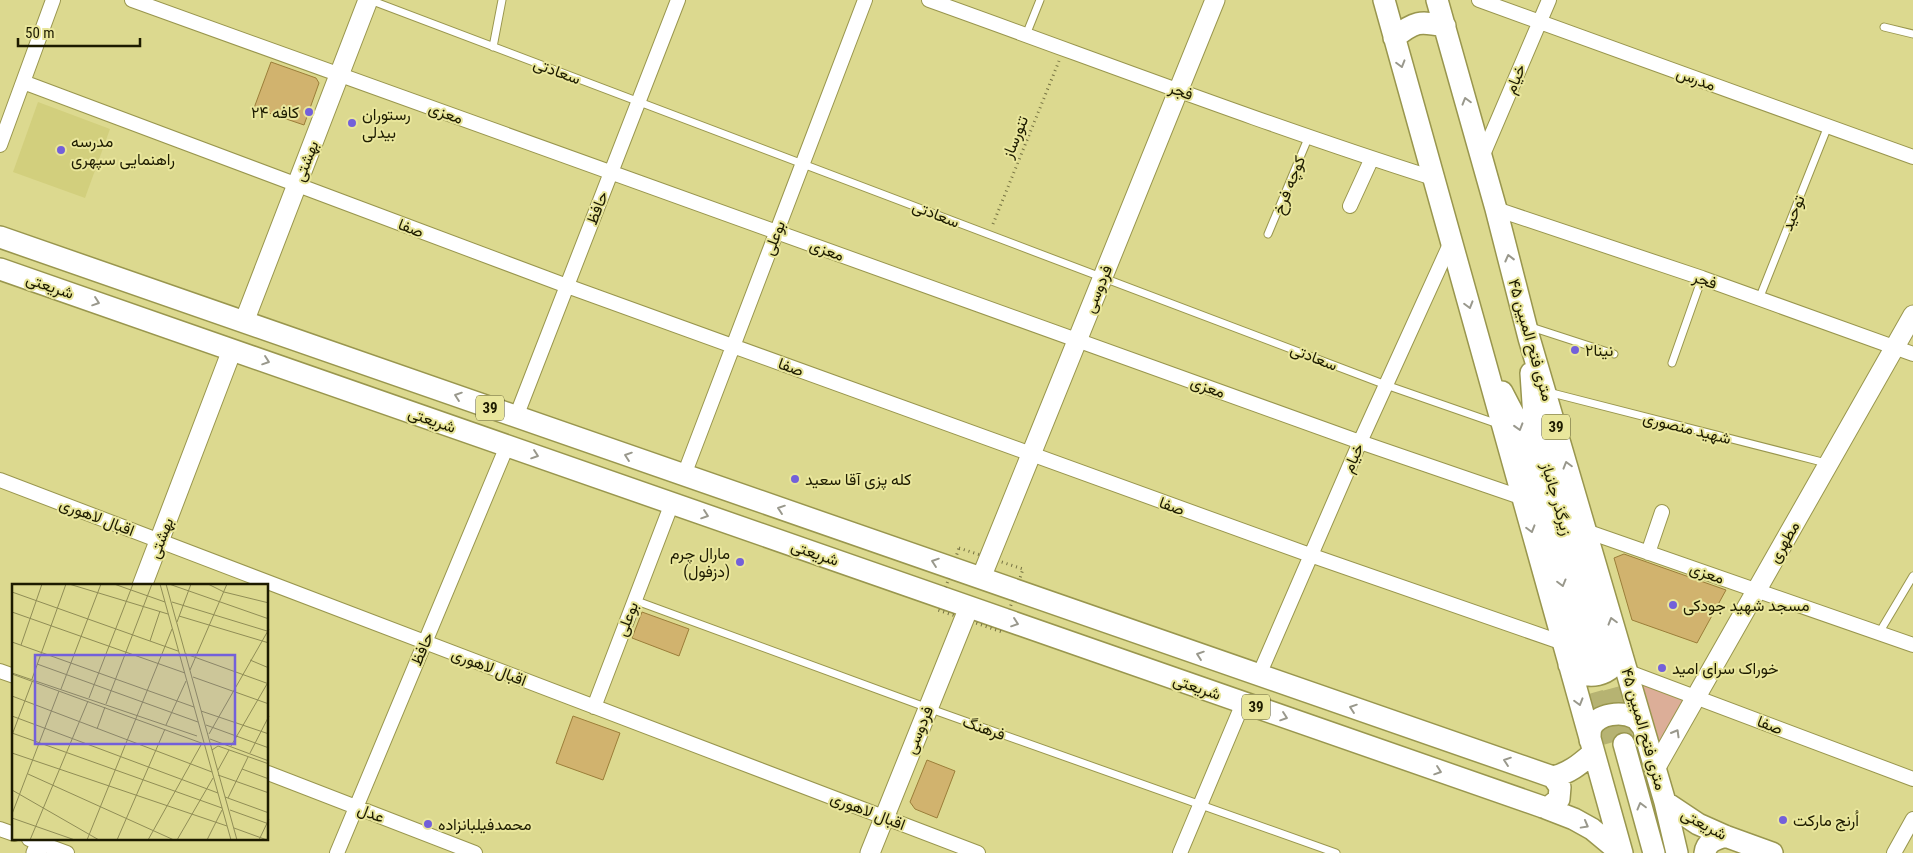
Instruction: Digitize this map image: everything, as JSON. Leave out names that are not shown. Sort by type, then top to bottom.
[{"type":"main road","name":"39","points":[[1384,0],[1563,643],[1585,662],[1604,746],[1622,853]]},
{"type":"main road","name":"۴۵ متری فتح المبین","points":[[1437,0],[1496,208],[1527,332],[1665,802],[1677,853]]},
{"type":"main road","points":[[1394,38],[1410,25],[1425,22],[1445,26]]},
{"type":"main road","name":"شریعتی","points":[[0,237],[1553,777]]},
{"type":"main road","name":"شریعتی","points":[[0,269],[1543,807],[1574,819],[1592,829],[1622,853]]},
{"type":"main road","name":"زیرگذر جانباز","points":[[1527,332],[1534,418],[1585,662]]},
{"type":"main road","name":"زیرگذر جانباز","points":[[1482,352],[1517,421],[1585,662]]},
{"type":"main road","points":[[969,607],[981,578]]},
{"type":"main road","points":[[1585,662],[1574,671],[1580,674],[1598,675],[1613,666],[1618,660],[1624,661]]},
{"type":"main road","points":[[1543,807],[1549,807],[1559,799],[1560,787],[1553,777],[1565,775],[1604,746],[1591,729],[1595,723],[1604,717],[1615,714],[1626,715],[1636,719],[1643,727]]},
{"type":"main road","name":"39","points":[[1604,746],[1637,853]]},
{"type":"main road","name":"39","points":[[1604,746],[1654,853]]},
{"type":"main road","name":"شریعتی","points":[[1665,802],[1698,824],[1772,853]]},
{"type":"main road","points":[[1705,853],[1713,840],[1725,836]]},
{"type":"street","points":[[0,145],[53,0]]},
{"type":"street","name":"معزی","points":[[132,0],[1360,442],[1522,498]]},
{"type":"street","name":"بهشتی","points":[[244,322],[369,0]]},
{"type":"street","name":"حافظ","points":[[516,417],[678,0]]},
{"type":"street","name":"بوعلی","points":[[684,475],[865,0]]},
{"type":"street","name":"فجر","points":[[930,0],[1178,90],[1433,178]]},
{"type":"street","name":"فردوسی","points":[[981,578],[1215,0]]},
{"type":"street","name":"مدرس","points":[[1479,0],[1913,157]]},
{"type":"street","name":"خیام","points":[[1482,157],[1549,0]]},
{"type":"street","name":"صفا","points":[[23,82],[567,286],[1031,455],[1563,643]]},
{"type":"street","points":[[1350,206],[1372,158]]},
{"type":"street","name":"فجر","points":[[1496,208],[1702,278],[1913,354]]},
{"type":"street","name":"خیام","points":[[1259,675],[1360,442],[1451,242]]},
{"type":"street","name":"مطهری","points":[[1655,769],[1913,315]]},
{"type":"street","name":"بهشتی","points":[[143,584],[232,350]]},
{"type":"street","name":"حافظ","points":[[337,853],[507,446]]},
{"type":"street","name":"اقبال لاهوری","points":[[0,480],[978,853]]},
{"type":"street","name":"بوعلی","points":[[594,706],[672,503]]},
{"type":"street","points":[[1648,553],[1662,512]]},
{"type":"street","name":"معزی","points":[[1586,531],[1913,645]]},
{"type":"street","name":"فردوسی","points":[[870,853],[969,607]]},
{"type":"street","name":"صفا","points":[[1624,661],[1696,697],[1913,779]]},
{"type":"street","points":[[0,671],[12,675]]},
{"type":"street","points":[[1180,853],[1243,703]]},
{"type":"street","name":"عدل","points":[[269,773],[475,853]]},
{"type":"street","points":[[1894,853],[1913,819]]},
{"type":"street","points":[[0,829],[12,833]]},
{"type":"street","points":[[37,844],[68,853]]},
{"type":"lane","name":"سعادتی","points":[[369,0],[1386,385],[1502,425]]},
{"type":"lane","points":[[493,47],[502,0]]},
{"type":"lane","points":[[1026,35],[1040,0]]},
{"type":"lane","points":[[1884,27],[1913,34]]},
{"type":"lane","name":"توحید","points":[[1759,299],[1828,126]]},
{"type":"lane","name":"کوچه فرخ","points":[[1268,234],[1309,136]]},
{"type":"lane","points":[[1672,363],[1702,278]]},
{"type":"lane","points":[[1527,332],[1614,354]]},
{"type":"lane","name":"شهید منصوری","points":[[1545,392],[1829,464]]},
{"type":"lane","points":[[1879,633],[1913,576]]},
{"type":"lane","name":"فرهنگ","points":[[634,600],[928,708],[1336,853]]},
{"type":"path","name":"تنورساز","points":[[990,234],[1064,48]]},
{"type":"shaded area","name":"مدرسه راهنمایی سپهری","points":[[38,102],[110,129],[85,198],[13,172]]},
{"type":"shaded area","points":[[1637,681],[1688,701],[1657,753]]},
{"type":"building","points":[[271,62],[316,78],[319,83],[304,125],[254,108]]},
{"type":"building","name":"مسجد شهید جودکی","points":[[1624,554],[1726,590],[1697,643],[1632,620],[1614,558]]},
{"type":"building","points":[[642,612],[689,629],[679,656],[632,638]]},
{"type":"building","points":[[573,716],[620,733],[603,780],[556,763]]},
{"type":"building","points":[[927,760],[955,771],[937,818],[915,809],[910,802]]},
{"type":"tunnel","points":[[1601,658],[1624,744]]},
{"type":"tunnel","points":[[1584,662],[1608,748]]},
{"type":"place","name":"کافه ۲۴","points":[[309,112]]},
{"type":"place","name":"رستوران بیدلی","points":[[352,123]]},
{"type":"place","name":"مدرسه راهنمایی سپهری","points":[[61,150]]},
{"type":"place","name":"نینا۲","points":[[1575,350]]},
{"type":"place","name":"کله پزی آقا سعید","points":[[795,479]]},
{"type":"place","name":"مارال چرم (دزفول)","points":[[740,562]]},
{"type":"place","name":"مسجد شهید جودکی","points":[[1673,605]]},
{"type":"place","name":"خوراک سرای امید","points":[[1662,668]]},
{"type":"place","name":"اُرنج مارکت","points":[[1783,820]]},
{"type":"place","name":"محمدفيلبانزاده","points":[[428,824]]}]
